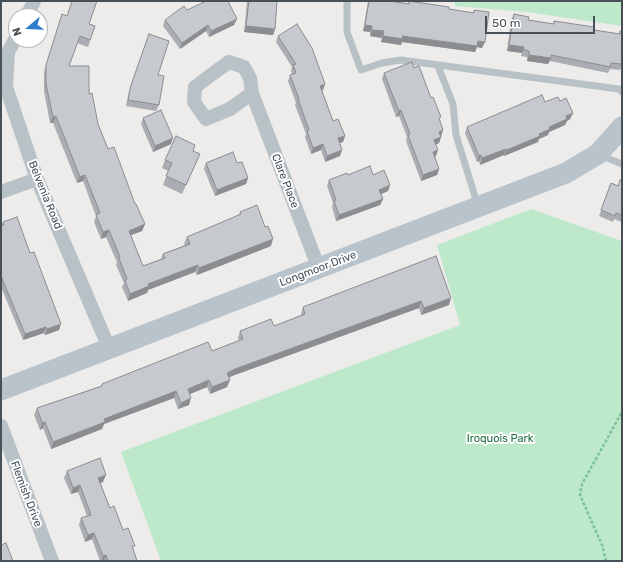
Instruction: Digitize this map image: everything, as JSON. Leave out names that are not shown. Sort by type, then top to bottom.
[{"type":"street","name":"Belvenia Road","points":[[10,48],[8,52],[6,87],[37,179],[108,348]]},
{"type":"street","name":"Clare Place","points":[[252,93],[319,269]]},
{"type":"street","name":"Longmoor Drive","points":[[1,390],[566,173],[598,154],[622,127]]},
{"type":"street","points":[[1,192],[37,179]]},
{"type":"street","name":"Flemish Drive","points":[[1,426],[52,561]]},
{"type":"lane","points":[[347,1],[347,32],[361,70],[382,63],[401,60],[619,89],[622,92]]},
{"type":"lane","points":[[438,66],[453,104],[456,135],[478,207]]},
{"type":"lane","points":[[598,154],[622,164]]},
{"type":"path","points":[[606,561],[602,545],[580,495],[582,484],[622,412]]},
{"type":"green space","points":[[443,1],[622,1],[622,26],[527,12],[455,6],[454,2]]},
{"type":"green space","name":"Iroquois Park","points":[[531,209],[622,241],[622,561],[161,561],[121,452],[460,325],[437,245]]},
{"type":"building","points":[[72,1],[97,1],[89,24],[95,26],[90,40],[80,36],[69,66],[89,66],[89,94],[92,93],[98,124],[108,149],[114,147],[135,204],[145,224],[129,231],[143,266],[165,258],[163,254],[190,244],[187,237],[241,214],[240,212],[257,205],[265,227],[268,226],[273,239],[199,268],[198,265],[148,284],[149,286],[130,294],[125,281],[127,279],[119,258],[120,257],[109,230],[103,232],[96,215],[100,213],[85,175],[80,177],[56,116],[53,117],[46,84],[46,65],[62,14],[67,16]]},
{"type":"building","points":[[206,1],[228,1],[237,19],[211,31],[208,25],[182,43],[165,20],[184,6],[187,10]]},
{"type":"building","points":[[249,1],[277,1],[275,29],[246,26]]},
{"type":"building","points":[[369,1],[390,1],[409,4],[409,1],[449,7],[449,9],[474,13],[474,10],[489,12],[485,42],[478,41],[477,46],[402,36],[403,39],[383,36],[384,31],[372,30],[372,26],[365,25]]},
{"type":"building","points":[[514,14],[529,17],[528,20],[554,24],[554,21],[594,27],[594,30],[620,34],[620,31],[622,31],[622,64],[611,63],[610,67],[551,55],[551,58],[529,55],[529,51],[524,50],[524,47],[509,45]]},
{"type":"building","points":[[297,24],[312,48],[325,84],[320,86],[333,121],[338,119],[345,136],[338,138],[342,150],[327,156],[323,144],[313,148],[307,131],[309,130],[290,75],[296,73],[293,65],[296,64],[278,36]]},
{"type":"building","points":[[149,34],[169,41],[158,75],[164,76],[159,105],[128,100],[131,85]]},
{"type":"building","points":[[412,62],[414,68],[419,66],[431,98],[433,97],[441,117],[439,118],[443,130],[439,132],[441,137],[434,140],[438,150],[433,152],[439,169],[423,175],[408,135],[410,134],[401,110],[399,111],[384,73]]},
{"type":"building","points":[[542,95],[545,102],[558,97],[560,101],[566,98],[573,113],[566,116],[567,119],[549,127],[550,129],[539,134],[540,136],[507,150],[506,149],[482,158],[481,155],[479,156],[467,127]]},
{"type":"building","points":[[161,110],[173,138],[155,146],[143,118]]},
{"type":"building","points":[[176,136],[195,145],[193,151],[200,154],[186,185],[166,176],[172,163],[165,160]]},
{"type":"building","points":[[233,152],[237,163],[242,162],[248,178],[217,190],[206,163]]},
{"type":"building","points":[[370,166],[373,175],[384,170],[390,185],[379,190],[383,199],[339,215],[334,201],[336,200],[329,180],[347,173],[348,175]]},
{"type":"building","points":[[620,180],[622,181],[622,215],[616,213],[615,216],[601,210],[611,183],[618,186]]},
{"type":"building","points":[[17,217],[30,253],[34,252],[61,324],[25,334],[1,276],[1,226],[4,225],[3,222]]},
{"type":"building","points":[[436,256],[451,298],[424,308],[421,301],[235,369],[227,373],[230,380],[212,387],[209,380],[188,389],[191,398],[181,403],[176,391],[104,419],[105,422],[53,442],[45,422],[42,423],[37,408],[102,386],[102,384],[208,342],[212,351],[243,339],[240,331],[271,319],[274,326],[305,314],[303,307]]},
{"type":"building","points":[[100,458],[106,475],[98,478],[110,508],[114,506],[123,530],[128,528],[135,546],[132,546],[137,561],[108,561],[106,555],[103,556],[94,533],[88,535],[81,518],[91,515],[80,485],[73,488],[67,471]]},
{"type":"building","points":[[6,543],[13,561],[1,561],[1,545]]}]
